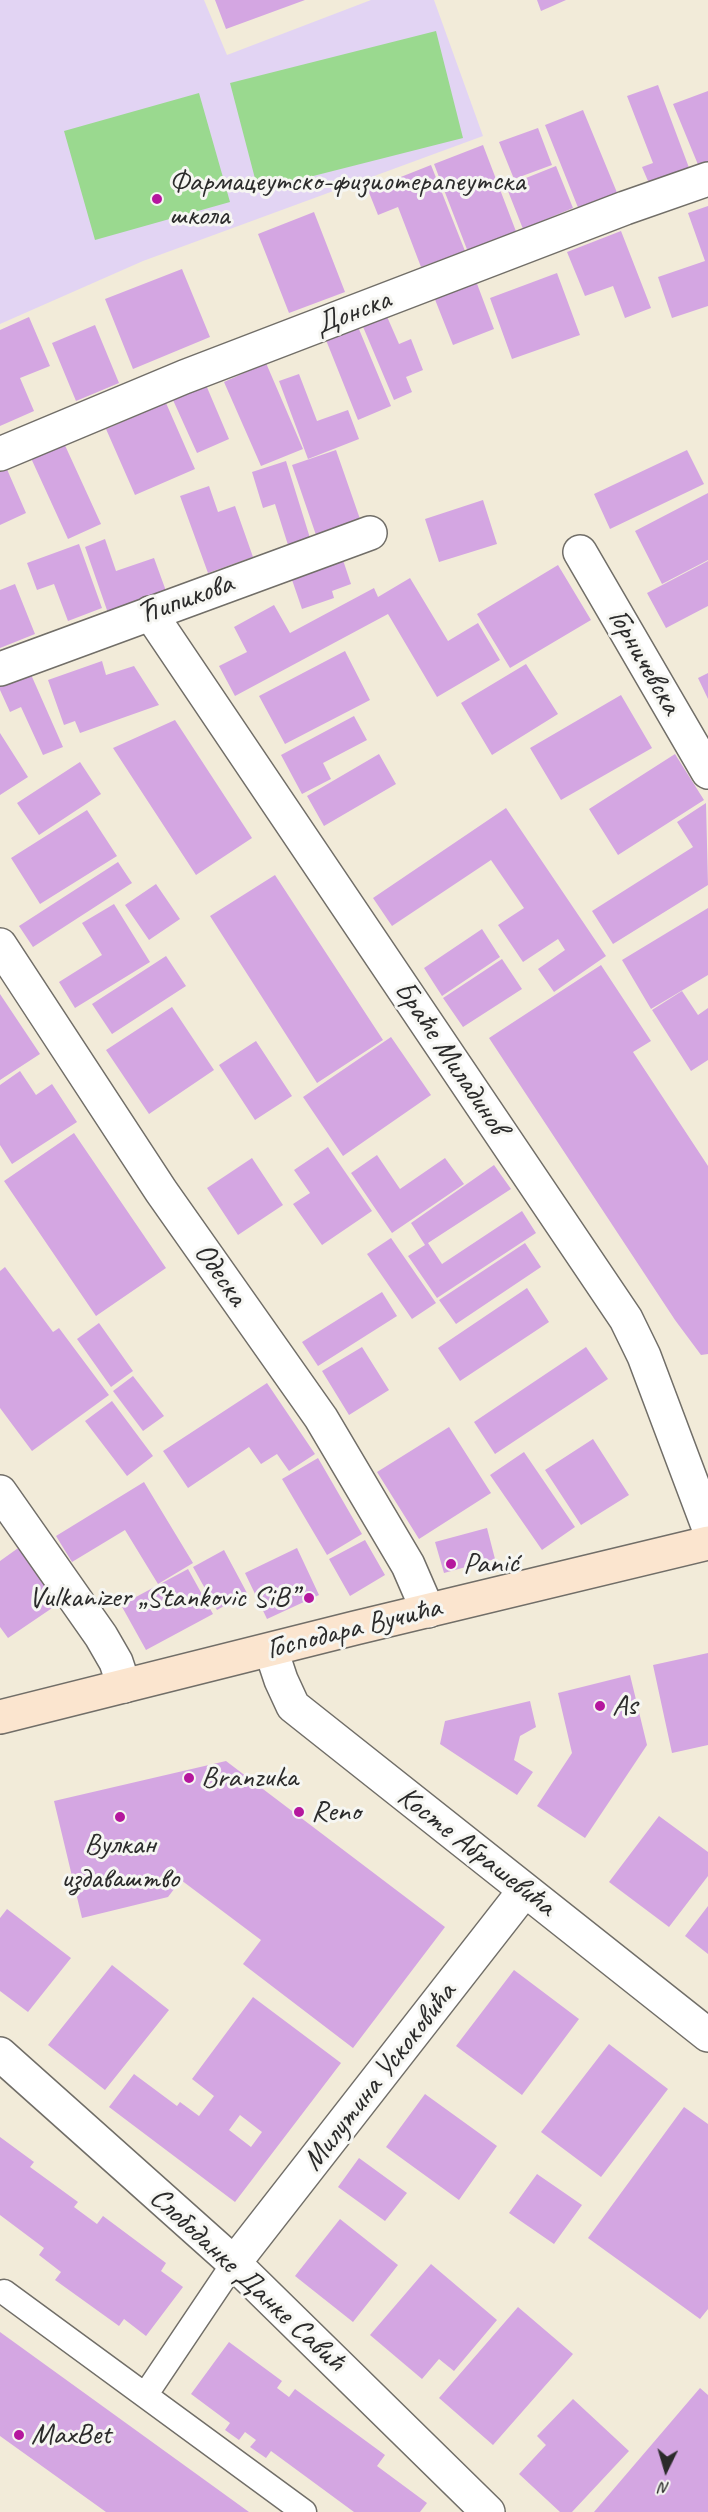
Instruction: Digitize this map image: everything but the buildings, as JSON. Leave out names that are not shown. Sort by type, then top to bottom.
[{"type":"main road","name":"Господара Вучића","points":[[0,1717],[708,1543]]},
{"type":"street","name":"Донска","points":[[0,454],[184,377],[614,212],[708,179]]},
{"type":"street","name":"Ћипикова","points":[[0,669],[370,533]]},
{"type":"street","name":"Горничевска","points":[[580,552],[708,772]]},
{"type":"street","name":"Браће Миладинов","points":[[150,613],[626,1319],[644,1356],[708,1526]]},
{"type":"street","name":"Одеска","points":[[0,945],[160,1191],[321,1418],[408,1565],[428,1611]]},
{"type":"street","points":[[0,1492],[101,1636],[116,1662],[124,1686]]},
{"type":"street","name":"Косте Абрашевића","points":[[271,1650],[293,1706],[708,2035]]},
{"type":"street","name":"Милутина Ускоковића","points":[[234,2263],[525,1890]]},
{"type":"street","name":"Слободанке Данке Савић","points":[[0,2054],[234,2263],[488,2512]]},
{"type":"lane","points":[[146,2394],[234,2263]]},
{"type":"lane","points":[[4,2292],[304,2512]]},
{"type":"shaded area","name":"Фармацеутско-физиотерапеутска школа","points":[[0,0],[204,0],[227,55],[371,0],[434,0],[483,136],[143,261],[0,324]]},
{"type":"green space","points":[[436,31],[463,138],[258,190],[230,83]]},
{"type":"green space","points":[[199,93],[230,202],[95,240],[64,131]]},
{"type":"place","name":"Фармацеутско-физиотерапеутска школа","points":[[157,199]]},
{"type":"place","name":"Panić","points":[[451,1564]]},
{"type":"place","name":"Vulkanizer „Stankovic SiB”","points":[[309,1598]]},
{"type":"place","name":"As","points":[[600,1706]]},
{"type":"place","name":"Branzuka","points":[[189,1778]]},
{"type":"place","name":"Reno","points":[[299,1812]]},
{"type":"place","name":"Вулкан издаваштво","points":[[120,1817]]},
{"type":"place","name":"MaxBet","points":[[19,2435]]}]
